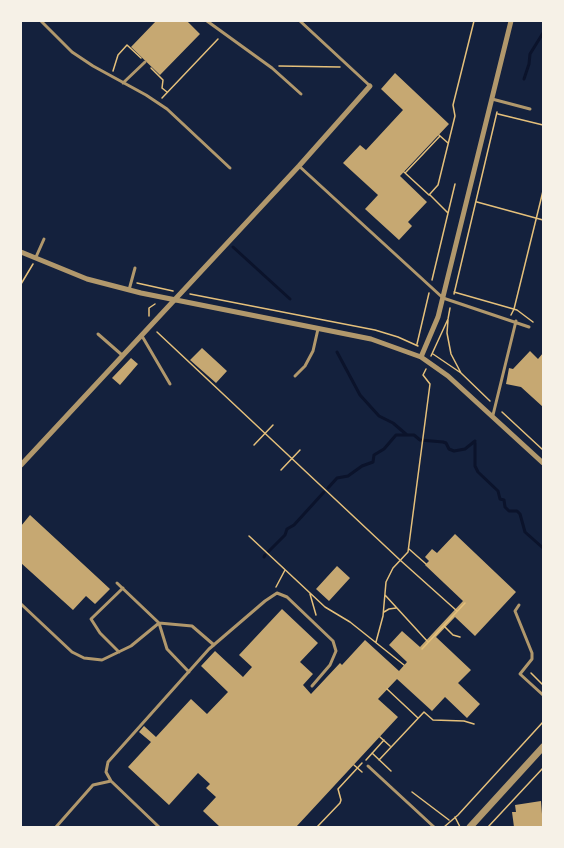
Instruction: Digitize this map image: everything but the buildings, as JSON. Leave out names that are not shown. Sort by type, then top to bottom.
[{"type":"street","points":[[420,357],[438,317],[511,21]]},
{"type":"street","points":[[21,465],[141,335],[148,324],[299,166],[370,86]]},
{"type":"street","points":[[21,252],[87,279],[173,300],[370,339],[420,357],[448,376],[543,463]]},
{"type":"street","points":[[470,827],[543,747]]},
{"type":"lane","points":[[41,21],[72,52],[166,109],[230,168]]},
{"type":"lane","points":[[207,21],[272,68],[301,94]]},
{"type":"lane","points":[[300,21],[370,86]]},
{"type":"lane","points":[[123,82],[145,62]]},
{"type":"lane","points":[[492,99],[530,109]]},
{"type":"lane","points":[[299,166],[443,298],[530,327]]},
{"type":"lane","points":[[35,259],[44,239]]},
{"type":"lane","points":[[129,290],[135,268]]},
{"type":"lane","points":[[493,417],[516,321]]},
{"type":"lane","points":[[295,376],[313,351],[318,329]]},
{"type":"lane","points":[[98,334],[122,355]]},
{"type":"lane","points":[[141,335],[152,350],[170,384]]},
{"type":"lane","points":[[117,583],[159,623],[167,649],[189,672]]},
{"type":"lane","points":[[119,652],[91,620],[123,588]]},
{"type":"lane","points":[[159,827],[111,781],[106,772],[108,762],[214,645],[277,593],[287,597],[333,641],[336,651],[330,665],[312,686]]},
{"type":"lane","points":[[21,604],[72,652],[84,658],[102,660],[131,646],[159,623],[192,626],[214,645]]},
{"type":"lane","points":[[519,605],[515,611],[532,653],[532,658],[520,674],[543,695]]},
{"type":"lane","points":[[368,766],[434,827]]},
{"type":"lane","points":[[56,827],[93,785],[111,781]]},
{"type":"path","points":[[429,195],[438,185],[449,144],[456,116],[453,105],[474,21]]},
{"type":"path","points":[[282,66],[341,67]]},
{"type":"path","points":[[461,374],[451,354],[447,333],[448,319],[499,101]]},
{"type":"path","points":[[497,114],[543,125]]},
{"type":"path","points":[[448,213],[405,172],[439,135],[449,144]]},
{"type":"path","points":[[416,345],[455,184]]},
{"type":"path","points":[[509,319],[514,309],[543,191]]},
{"type":"path","points":[[452,197],[466,200]]},
{"type":"path","points":[[477,202],[543,220]]},
{"type":"path","points":[[21,284],[35,259]]},
{"type":"path","points":[[172,290],[149,308],[148,324],[457,611]]},
{"type":"path","points":[[454,292],[514,309],[522,312],[534,322]]},
{"type":"path","points":[[376,642],[389,575],[408,552],[430,384],[423,375],[448,319]]},
{"type":"path","points":[[254,445],[273,425]]},
{"type":"path","points":[[281,470],[300,450]]},
{"type":"path","points":[[249,536],[330,611],[350,622],[404,665]]},
{"type":"path","points":[[408,548],[426,564]]},
{"type":"path","points":[[273,595],[285,570]]},
{"type":"path","points":[[310,593],[319,627]]},
{"type":"path","points":[[385,594],[428,642]]},
{"type":"path","points":[[422,649],[465,603]]},
{"type":"path","points":[[383,613],[397,608]]},
{"type":"path","points":[[444,626],[453,635],[460,637]]},
{"type":"path","points":[[525,668],[543,685]]},
{"type":"path","points":[[387,689],[418,718]]},
{"type":"path","points":[[379,760],[424,712],[433,720],[464,721],[474,724]]},
{"type":"path","points":[[444,827],[543,722]]},
{"type":"path","points":[[380,737],[391,747]]},
{"type":"path","points":[[317,827],[340,803],[338,789],[384,740]]},
{"type":"path","points":[[371,753],[391,771]]},
{"type":"path","points":[[354,765],[362,772]]},
{"type":"path","points":[[488,827],[543,768]]},
{"type":"path","points":[[412,792],[450,820]]},
{"type":"path","points":[[455,817],[460,827]]},
{"type":"waterway","points":[[524,79],[530,54],[543,33]]},
{"type":"waterway","points":[[233,247],[290,299]]},
{"type":"waterway","points":[[337,352],[360,395],[379,416],[393,423],[407,435]]},
{"type":"waterway","points":[[328,488],[337,478],[348,476],[362,466],[373,462],[374,455],[384,449],[396,435],[414,435],[420,440],[443,442],[454,451],[465,449],[475,441]]},
{"type":"waterway","points":[[475,443],[475,466],[478,472],[498,491],[500,499],[504,500],[505,507],[509,511],[517,511],[520,514],[525,532],[543,548]]},
{"type":"waterway","points":[[268,552],[285,535],[287,529],[294,525],[324,492]]}]
